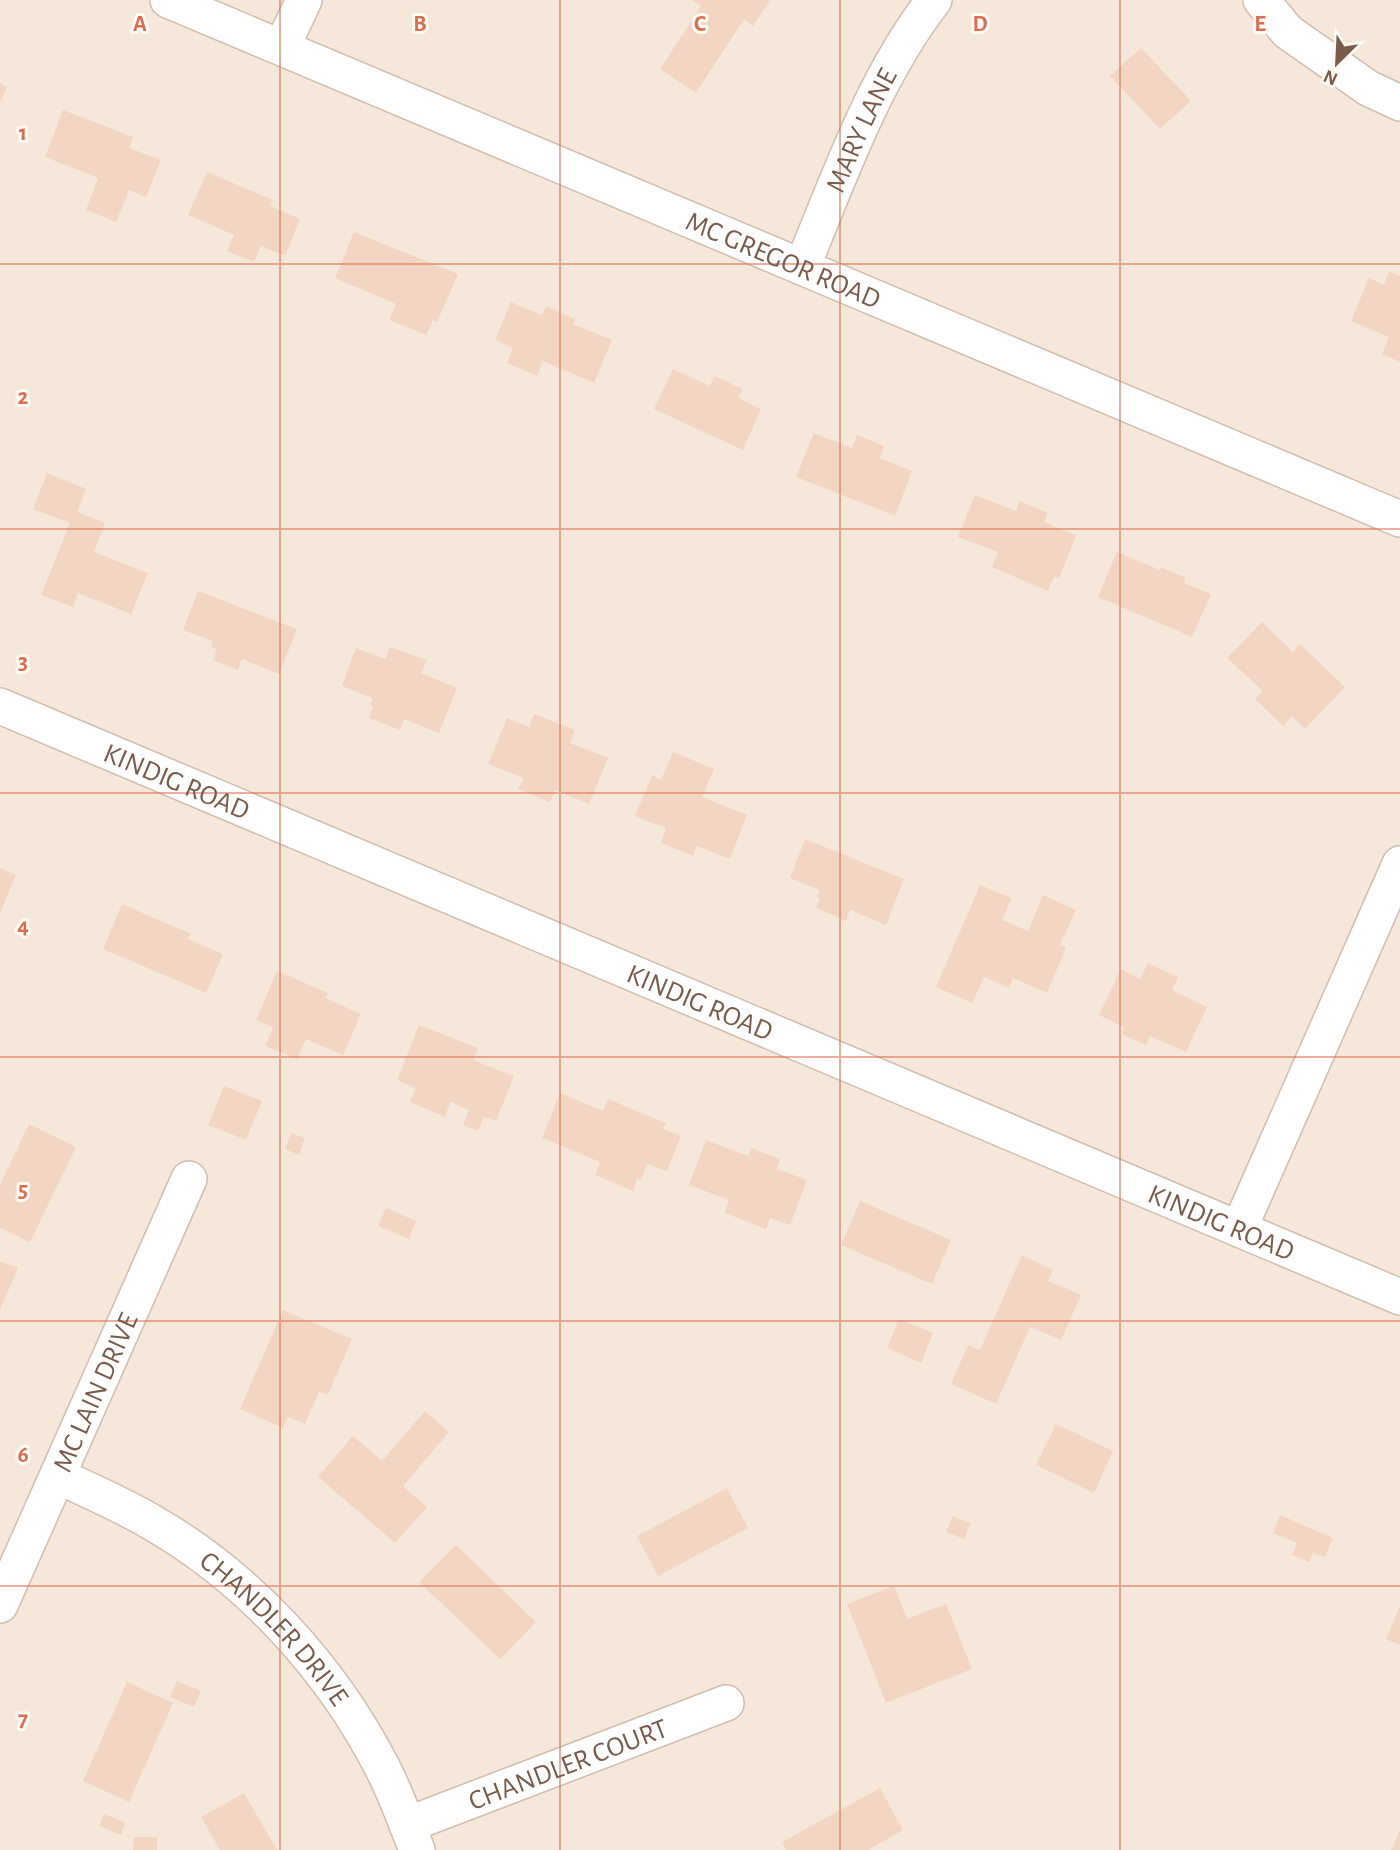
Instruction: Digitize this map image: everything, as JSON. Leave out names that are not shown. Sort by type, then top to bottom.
[{"type":"street","name":"MC GREGOR ROAD","points":[[168,0],[1400,519]]},
{"type":"street","points":[[282,47],[303,0]]},
{"type":"street","name":"MARY LANE","points":[[802,267],[871,103],[893,62],[934,0]]},
{"type":"street","points":[[1261,0],[1287,32],[1368,88],[1400,103]]},
{"type":"street","name":"KINDIG ROAD","points":[[0,706],[1400,1297]]},
{"type":"street","points":[[1240,1229],[1400,864]]},
{"type":"street","name":"MC LAIN DRIVE","points":[[0,1605],[189,1179]]},
{"type":"street","name":"CHANDLER DRIVE","points":[[58,1476],[151,1522],[198,1553],[226,1574],[300,1644],[358,1722],[382,1765],[412,1838]]},
{"type":"street","name":"CHANDLER COURT","points":[[412,1838],[726,1703]]},
{"type":"shaded area","points":[[0,0],[1400,0],[1400,1850],[0,1850]]},
{"type":"building","points":[[692,0],[770,0],[753,26],[744,19],[696,93],[660,69],[701,6]]},
{"type":"building","points":[[1141,48],[1191,101],[1160,129],[1110,76]]},
{"type":"building","points":[[0,83],[7,87],[0,103]]},
{"type":"building","points":[[63,110],[133,137],[129,148],[161,160],[146,197],[129,190],[116,222],[86,210],[98,178],[45,157]]},
{"type":"building","points":[[207,172],[273,200],[270,206],[300,219],[285,256],[261,246],[254,262],[227,251],[234,235],[188,215]]},
{"type":"building","points":[[354,232],[458,274],[437,322],[433,320],[426,335],[389,320],[396,304],[335,278]]},
{"type":"building","points":[[1389,271],[1400,276],[1400,362],[1382,354],[1389,337],[1351,321],[1369,278],[1384,285]]},
{"type":"building","points":[[511,302],[542,315],[546,306],[575,319],[573,324],[612,340],[594,383],[543,361],[537,376],[507,363],[513,348],[495,340]]},
{"type":"building","points":[[673,369],[710,386],[714,376],[743,389],[738,398],[761,409],[743,450],[654,409]]},
{"type":"building","points":[[814,433],[852,448],[857,435],[884,446],[880,458],[912,471],[895,516],[796,477]]},
{"type":"building","points":[[47,473],[86,489],[77,512],[105,523],[94,552],[148,573],[131,614],[78,593],[73,607],[41,595],[70,523],[33,509]]},
{"type":"building","points":[[975,495],[1016,511],[1020,501],[1048,513],[1044,522],[1076,536],[1059,578],[1054,577],[1048,591],[992,567],[998,552],[958,537]]},
{"type":"building","points":[[1117,552],[1186,578],[1184,583],[1211,594],[1192,637],[1098,597]]},
{"type":"building","points":[[198,591],[297,629],[279,674],[242,659],[238,670],[213,660],[217,649],[211,647],[213,641],[183,630]]},
{"type":"building","points":[[1262,622],[1293,652],[1300,644],[1345,687],[1305,729],[1292,716],[1283,726],[1255,699],[1263,691],[1227,658]]},
{"type":"building","points":[[390,647],[427,660],[421,673],[457,688],[439,733],[404,719],[400,730],[369,718],[373,698],[342,686],[356,648],[385,659]]},
{"type":"building","points":[[534,714],[575,730],[570,743],[608,758],[589,804],[555,790],[550,802],[518,789],[524,778],[488,764],[507,718],[529,727]]},
{"type":"building","points":[[673,752],[714,769],[702,797],[747,815],[730,859],[697,846],[693,856],[661,843],[666,828],[635,816],[652,775],[661,780]]},
{"type":"building","points":[[805,839],[904,879],[886,925],[850,910],[846,921],[816,908],[820,890],[790,878]]},
{"type":"building","points":[[0,868],[16,875],[0,913]]},
{"type":"building","points":[[980,885],[1012,898],[1002,920],[1028,931],[1043,895],[1076,910],[1060,945],[1066,948],[1047,993],[1013,978],[1009,988],[984,977],[972,1003],[936,987]]},
{"type":"building","points":[[122,904],[191,934],[188,939],[223,954],[206,993],[103,949]]},
{"type":"building","points":[[1148,963],[1178,977],[1172,990],[1207,1007],[1186,1052],[1150,1036],[1146,1045],[1122,1034],[1124,1027],[1099,1015],[1121,969],[1140,979]]},
{"type":"building","points":[[277,971],[328,993],[325,998],[361,1014],[343,1055],[306,1039],[297,1059],[265,1046],[273,1028],[256,1020]]},
{"type":"building","points":[[419,1025],[478,1048],[473,1060],[514,1076],[496,1121],[484,1117],[478,1131],[463,1125],[469,1110],[450,1102],[445,1117],[410,1102],[416,1088],[397,1080]]},
{"type":"building","points":[[224,1086],[262,1101],[246,1140],[208,1125]]},
{"type":"building","points":[[560,1093],[603,1111],[608,1099],[666,1123],[663,1129],[681,1136],[667,1171],[647,1164],[633,1191],[595,1175],[600,1162],[542,1138]]},
{"type":"building","points":[[29,1124],[76,1147],[30,1242],[0,1228],[0,1185]]},
{"type":"building","points":[[291,1133],[305,1138],[299,1155],[285,1149]]},
{"type":"building","points":[[706,1140],[748,1156],[751,1148],[780,1159],[777,1169],[807,1180],[790,1225],[770,1218],[766,1229],[725,1213],[729,1200],[689,1185]]},
{"type":"building","points":[[860,1201],[951,1240],[932,1284],[841,1245]]},
{"type":"building","points":[[386,1208],[416,1221],[409,1239],[378,1226]]},
{"type":"building","points":[[1022,1255],[1053,1270],[1048,1281],[1081,1295],[1061,1340],[1030,1327],[996,1404],[951,1384],[968,1345],[980,1350]]},
{"type":"building","points":[[0,1261],[18,1268],[0,1310]]},
{"type":"building","points":[[283,1310],[352,1339],[328,1395],[319,1392],[305,1424],[288,1417],[283,1428],[240,1409]]},
{"type":"building","points":[[899,1319],[933,1333],[921,1363],[887,1348]]},
{"type":"building","points":[[425,1411],[449,1432],[403,1486],[427,1507],[395,1543],[318,1477],[353,1436],[382,1461]]},
{"type":"building","points":[[1056,1424],[1113,1451],[1094,1493],[1036,1465]]},
{"type":"building","points":[[727,1488],[748,1528],[658,1576],[637,1536]]},
{"type":"building","points":[[1280,1515],[1333,1538],[1325,1557],[1313,1553],[1309,1562],[1292,1555],[1297,1543],[1273,1533]]},
{"type":"building","points":[[953,1516],[971,1523],[964,1539],[946,1532]]},
{"type":"building","points":[[456,1545],[536,1622],[500,1659],[419,1582]]},
{"type":"building","points":[[894,1586],[907,1619],[946,1604],[972,1669],[886,1703],[847,1604]]},
{"type":"building","points":[[1400,1605],[1400,1645],[1386,1639]]},
{"type":"building","points":[[177,1681],[201,1691],[194,1707],[170,1697]]},
{"type":"building","points":[[127,1682],[173,1703],[129,1802],[83,1781]]},
{"type":"building","points":[[880,1788],[903,1830],[868,1850],[786,1850],[782,1842]]},
{"type":"building","points":[[244,1793],[277,1850],[220,1850],[201,1817]]},
{"type":"building","points":[[104,1814],[125,1822],[121,1835],[99,1826]]},
{"type":"building","points":[[1400,1830],[1400,1850],[1391,1850]]},
{"type":"building","points":[[134,1837],[157,1837],[157,1850],[133,1850]]}]
